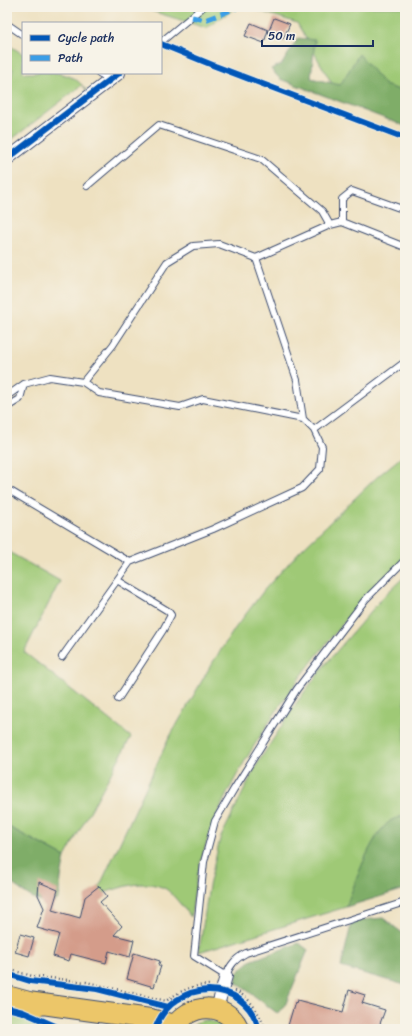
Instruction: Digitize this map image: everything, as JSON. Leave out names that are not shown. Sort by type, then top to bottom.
[{"type":"main road","points":[[28,1002],[150,1019],[173,1020],[182,1018],[189,1012],[196,1009],[206,1007],[222,991],[229,1015],[239,1029]]},
{"type":"main road","points":[[7,996],[126,1029]]},
{"type":"street","points":[[7,159],[115,76]]},
{"type":"lane","points":[[162,41],[203,7]]},
{"type":"lane","points":[[7,24],[22,34]]},
{"type":"lane","points":[[104,74],[115,76]]},
{"type":"lane","points":[[87,186],[159,125],[261,159],[322,211],[330,225]]},
{"type":"lane","points":[[342,222],[342,199],[352,191],[405,210]]},
{"type":"lane","points":[[84,382],[113,345],[167,262],[193,246],[219,244],[256,258],[330,225],[342,222],[405,247]]},
{"type":"lane","points":[[256,258],[297,380],[302,419]]},
{"type":"lane","points":[[314,430],[405,362]]},
{"type":"lane","points":[[7,396],[24,384],[50,378],[84,382],[99,393],[180,406],[203,399],[302,419],[314,430],[322,447],[320,468],[302,488],[213,529],[130,562],[62,657]]},
{"type":"lane","points":[[7,407],[20,399],[24,384]]},
{"type":"lane","points":[[7,489],[130,562]]},
{"type":"lane","points":[[222,991],[194,956],[204,862],[215,821],[297,689],[365,600],[405,560]]},
{"type":"lane","points":[[117,580],[168,610],[171,615],[163,630],[118,699]]},
{"type":"lane","points":[[222,991],[230,966],[237,958],[246,953],[405,902]]},
{"type":"path","points":[[7,969],[32,976],[86,982],[166,1001],[179,992],[201,985],[222,991],[240,1001],[248,1008],[259,1029]]},
{"type":"path","points":[[7,974],[30,980],[97,989],[173,1020],[183,996],[192,992],[212,990],[241,993],[254,1007],[265,1029]]},
{"type":"green space","points":[[139,7],[237,7],[206,28]]},
{"type":"green space","points":[[247,7],[405,7],[405,124],[338,94],[297,23]]},
{"type":"green space","points":[[298,38],[315,40],[311,78],[340,85],[359,54],[385,85],[405,92],[405,126],[280,79],[271,69],[282,64]]},
{"type":"green space","points":[[7,44],[22,53],[22,74],[62,74],[74,78],[82,85],[7,143],[7,85],[10,82],[13,69],[7,68]]},
{"type":"green space","points":[[405,454],[405,559],[347,619],[312,661],[264,730],[246,760],[221,805],[208,837],[199,870],[191,917],[169,891],[148,884],[130,885],[95,896],[168,740],[211,665],[236,627],[265,589],[299,552],[378,476]]},
{"type":"green space","points":[[7,551],[60,581],[24,652],[131,737],[65,857],[7,826]]},
{"type":"green space","points":[[405,576],[405,816],[398,817],[366,857],[346,907],[199,952],[209,886],[220,839],[256,766],[297,702],[324,666],[384,596]]},
{"type":"green space","points":[[405,816],[405,889],[346,907],[369,849],[376,838],[390,821]]},
{"type":"green space","points":[[7,826],[65,857],[61,878],[60,895],[55,902],[42,902],[7,880]]},
{"type":"green space","points":[[383,918],[405,935],[402,954],[405,956],[405,985],[341,967],[352,921]]},
{"type":"green space","points":[[299,943],[308,950],[284,1008],[277,1013],[236,982],[237,973],[250,961]]},
{"type":"green space","points":[[7,1013],[53,1029],[7,1029]]},
{"type":"green space","points":[[205,1020],[218,1023],[225,1029],[189,1029],[198,1022]]},
{"type":"building","points":[[274,18],[290,24],[283,39],[268,33]]},
{"type":"building","points":[[251,23],[268,30],[264,43],[245,36]]},
{"type":"building","points":[[39,882],[58,890],[52,910],[80,918],[85,897],[99,886],[107,896],[100,902],[122,926],[114,935],[134,940],[130,957],[109,951],[106,963],[71,954],[69,961],[53,956],[59,934],[37,928],[44,908],[38,895]]},
{"type":"building","points":[[20,934],[34,938],[29,956],[15,952]]},
{"type":"building","points":[[134,953],[160,961],[158,966],[161,966],[154,987],[127,979]]},
{"type":"building","points":[[349,990],[365,995],[362,1003],[385,1010],[378,1029],[287,1029],[295,1002],[296,1003],[297,1000],[343,1012]]},
{"type":"marked path","points":[[192,17],[205,20],[239,7]]},
{"type":"cycle path","points":[[162,44],[405,138]]},
{"type":"cycle path","points":[[7,159],[118,74]]},
{"type":"cycle path","points":[[7,974],[30,981],[97,989],[168,1007]]},
{"type":"cycle path","points":[[155,1029],[164,1012],[177,1000],[192,993],[208,990],[225,992],[239,999],[251,1012],[259,1029]]},
{"type":"cycle path","points":[[7,1008],[23,1012],[62,1029]]}]
